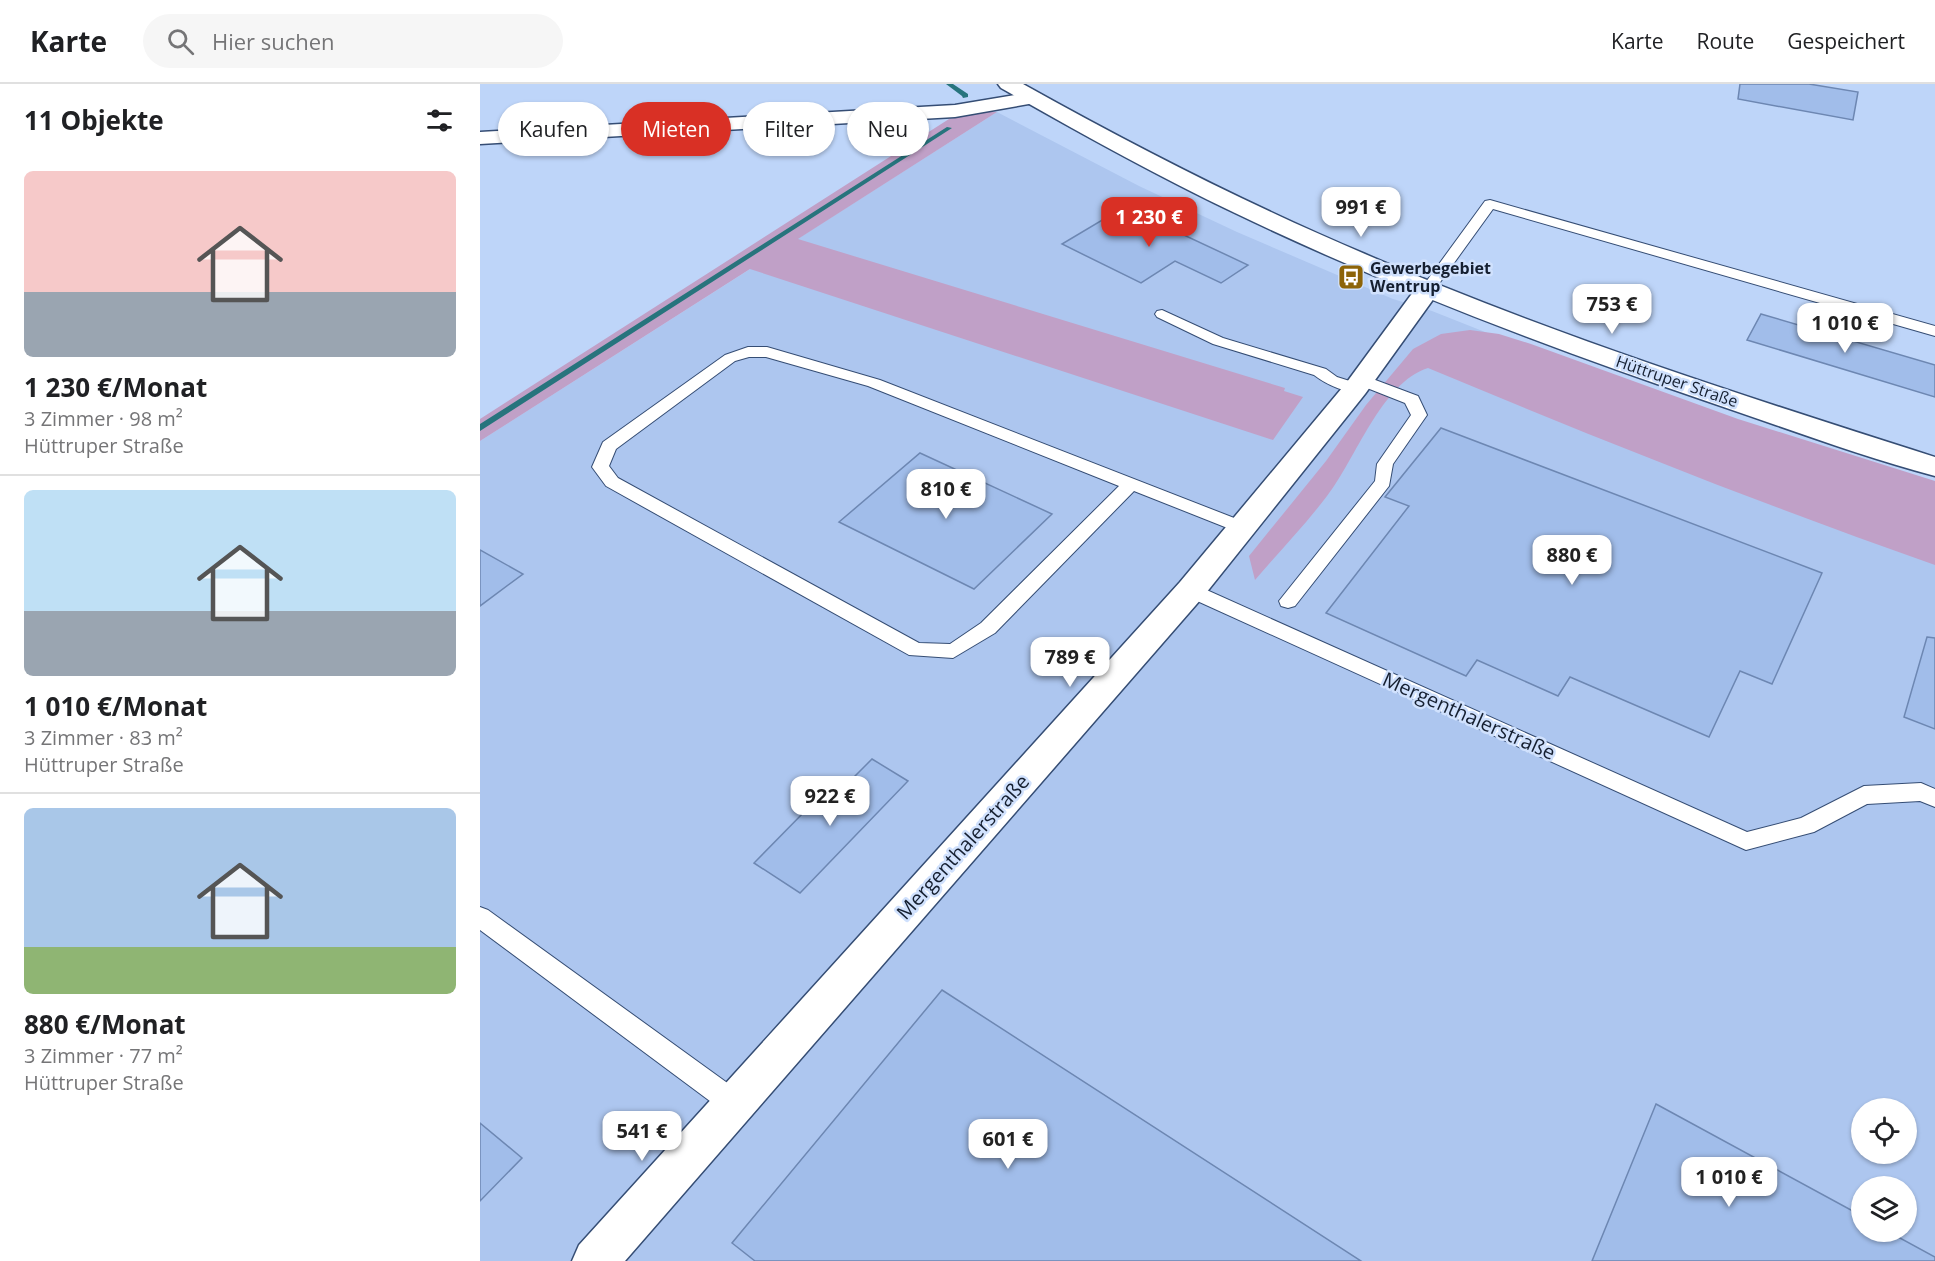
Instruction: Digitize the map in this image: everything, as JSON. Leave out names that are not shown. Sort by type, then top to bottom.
[{"type":"street","name":"Hüttruper Straße","points":[[1008,84],[1248,210],[1428,289],[1592,352],[1783,418],[1935,467]]},
{"type":"street","points":[[480,138],[955,111],[1033,98]]},
{"type":"street","name":"Mergenthalerstraße","points":[[604,1258],[735,1104],[1191,590],[1359,384],[1428,289]]},
{"type":"lane","points":[[1428,289],[1490,204],[1935,331]]},
{"type":"lane","points":[[1162,314],[1218,341],[1320,372],[1331,380],[1359,384],[1412,400],[1419,415],[1385,464],[1383,482],[1288,601]]},
{"type":"lane","points":[[1132,483],[988,628],[953,651],[916,650],[612,482],[600,467],[609,446],[730,358],[748,352],[767,352],[874,383],[1132,483],[1241,527]]},
{"type":"lane","name":"Mergenthalerstraße","points":[[1191,590],[1746,841],[1806,826],[1864,795],[1921,792],[1935,798]]},
{"type":"lane","points":[[480,917],[735,1104]]},
{"type":"shaded area","name":"Gewerbegebiet Wentrup","points":[[997,112],[1139,186],[1237,232],[1393,299],[1432,311],[1664,403],[1935,500],[1935,1261],[480,1261],[480,441]]},
{"type":"shaded area","points":[[997,112],[929,155],[929,132],[949,119]]},
{"type":"shaded area","points":[[891,156],[928,156],[798,239],[1285,388],[1284,391],[1303,397],[1273,440],[750,269],[480,441],[480,419]]},
{"type":"shaded area","points":[[1470,330],[1499,334],[1531,344],[1738,419],[1935,481],[1935,565],[1680,470],[1428,368],[1411,376],[1396,389],[1383,405],[1327,496],[1255,580],[1249,556],[1326,461],[1366,405],[1413,349],[1441,334]]},
{"type":"building","points":[[1740,84],[1809,84],[1858,92],[1853,120],[1738,99]]},
{"type":"building","points":[[1124,207],[1248,265],[1221,283],[1175,261],[1141,283],[1062,244]]},
{"type":"building","points":[[1761,314],[1935,365],[1935,397],[1747,340]]},
{"type":"building","points":[[1441,428],[1822,573],[1772,684],[1740,671],[1709,737],[1570,677],[1558,696],[1477,660],[1466,676],[1326,613],[1409,506],[1385,497]]},
{"type":"building","points":[[920,453],[1052,514],[974,589],[839,522]]},
{"type":"building","points":[[480,550],[523,574],[480,606]]},
{"type":"building","points":[[1927,637],[1935,638],[1935,729],[1904,717]]},
{"type":"building","points":[[872,759],[908,781],[800,893],[754,863],[811,805],[820,811]]},
{"type":"building","points":[[942,990],[1361,1261],[755,1261],[732,1243]]},
{"type":"building","points":[[1656,1104],[1851,1210],[1851,1242],[1907,1242],[1935,1257],[1935,1261],[1592,1261]]},
{"type":"building","points":[[480,1123],[522,1158],[480,1201]]},
{"type":"waterway","points":[[949,84],[966,95],[965,97]]},
{"type":"waterway","points":[[480,428],[949,128]]},
{"type":"place","name":"Gewerbegebiet Wentrup","points":[[1351,277]]}]
